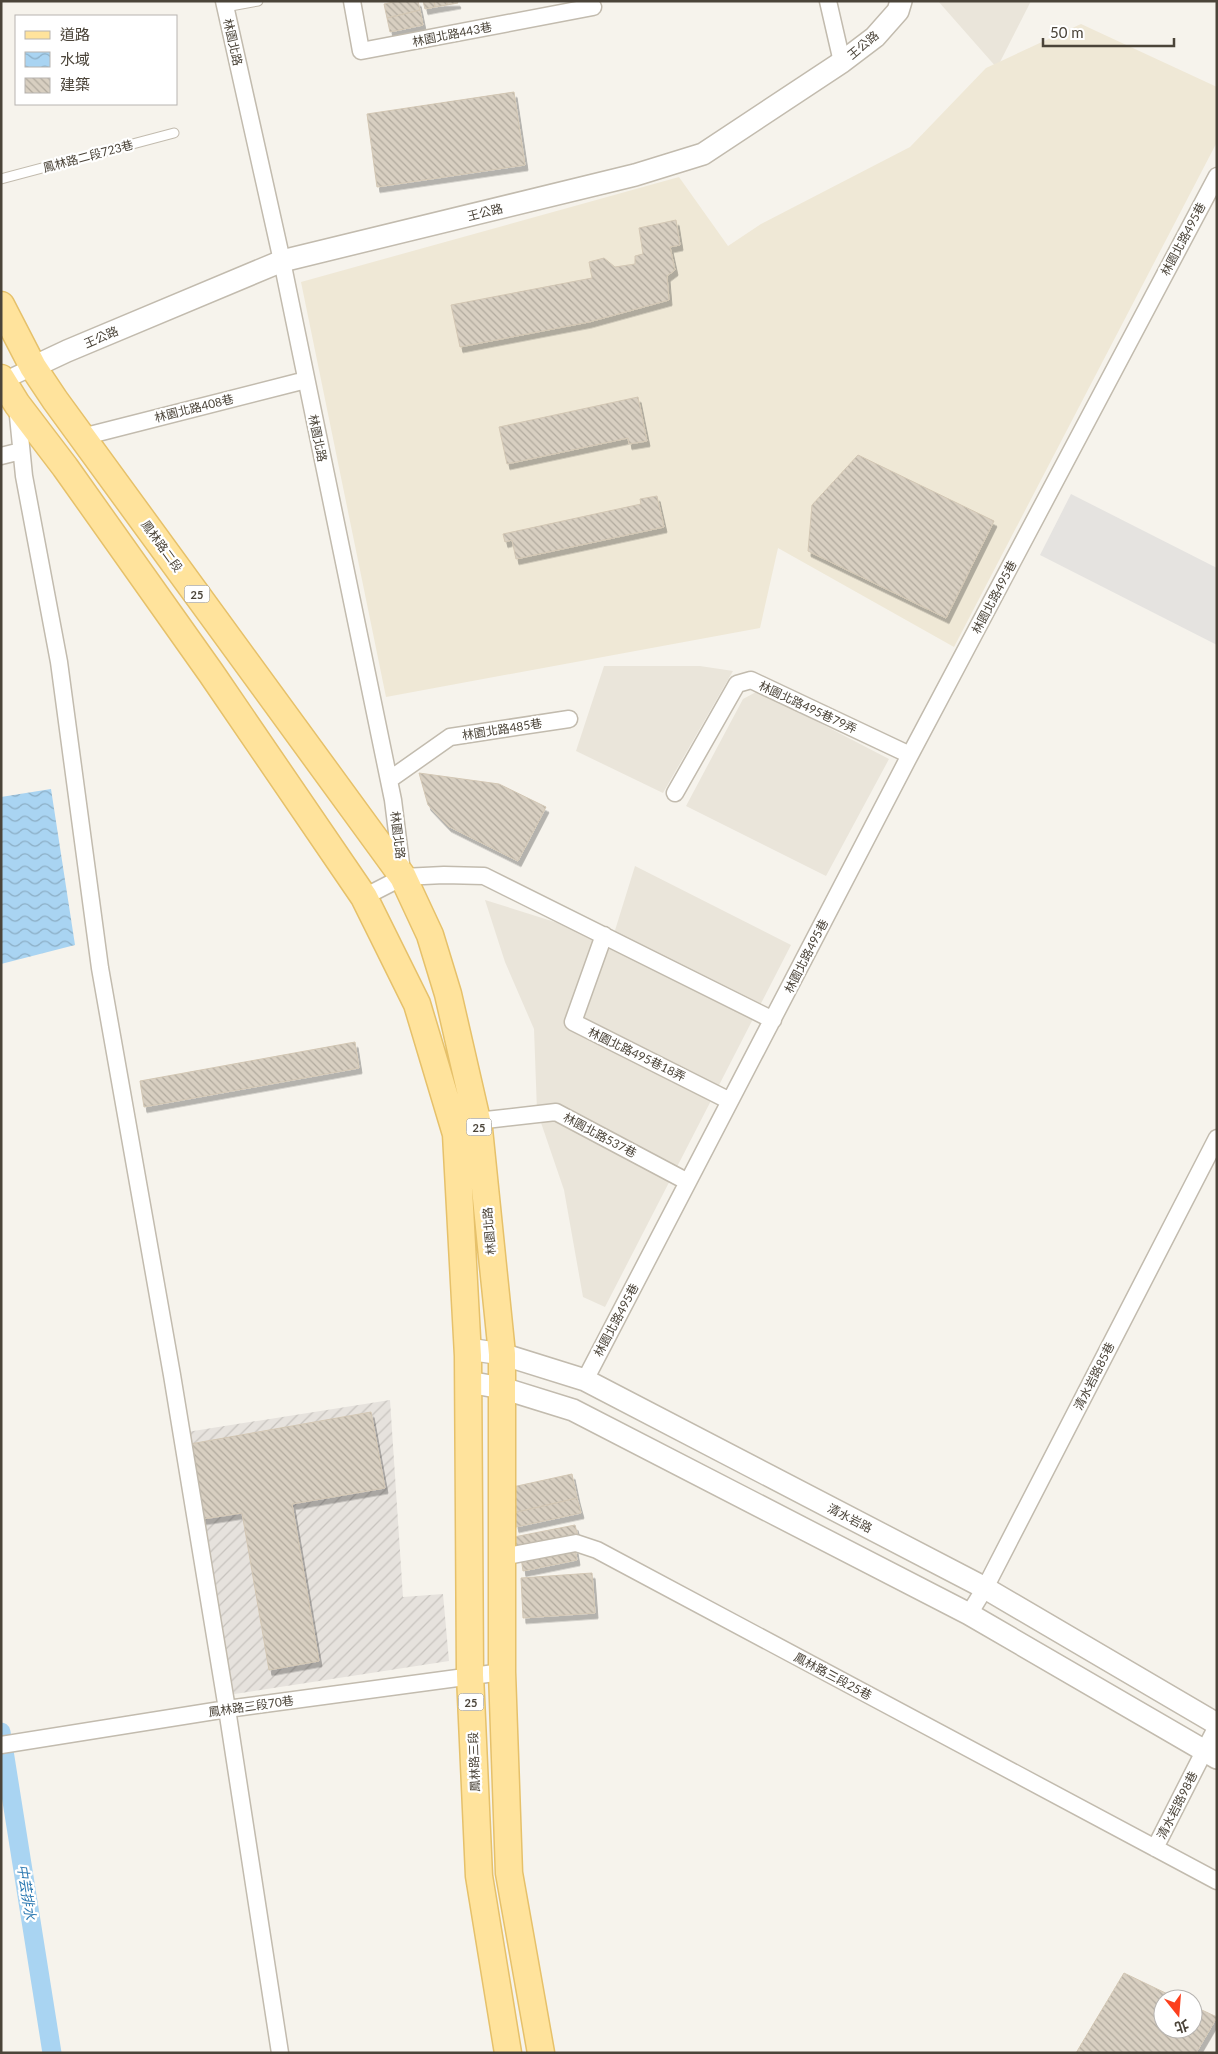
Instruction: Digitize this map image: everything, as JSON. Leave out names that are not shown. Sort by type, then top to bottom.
[{"type":"main road","name":"鳳林路二段","points":[[1,305],[33,367],[82,437],[403,877]]},
{"type":"main road","name":"25","points":[[2,381],[16,404],[65,467],[211,673],[364,897],[417,1004],[456,1134],[468,1349]]},
{"type":"main road","name":"林園北路","points":[[403,877],[430,935],[448,994],[478,1122],[502,1354],[502,1388]]},
{"type":"main road","name":"鳳林路三段","points":[[468,1349],[470,1675],[479,1876],[508,2053]]},
{"type":"main road","name":"25","points":[[502,1388],[502,1672],[509,1873],[541,2053]]},
{"type":"street","name":"林園北路443巷","points":[[352,1],[361,51],[593,7]]},
{"type":"street","points":[[828,1],[842,62]]},
{"type":"street","name":"王公路","points":[[33,367],[282,261],[635,175],[703,154],[842,62],[875,37],[898,11],[901,1]]},
{"type":"street","name":"林園北路","points":[[225,4],[282,261],[389,780],[403,877],[364,897]]},
{"type":"street","name":"林園北路495巷","points":[[585,1380],[910,756],[1217,176]]},
{"type":"street","points":[[2,381],[33,367]]},
{"type":"street","name":"林園北路408巷","points":[[82,437],[306,380]]},
{"type":"street","points":[[16,404],[24,476],[59,662],[100,968],[172,1375],[227,1709],[280,2053]]},
{"type":"street","points":[[1,456],[21,451]]},
{"type":"street","name":"林園北路495巷79弄","points":[[675,793],[737,684],[751,680],[910,756]]},
{"type":"street","name":"林園北路485巷","points":[[389,780],[450,737],[569,719]]},
{"type":"street","points":[[403,877],[484,876],[773,1020]]},
{"type":"street","name":"林園北路495巷18弄","points":[[604,935],[573,1022],[730,1101]]},
{"type":"street","name":"林園北路537巷","points":[[478,1122],[556,1112],[688,1182]]},
{"type":"street","name":"清水岩路85巷","points":[[969,1614],[985,1588],[1217,1138]]},
{"type":"street","name":"清水岩路","points":[[468,1349],[502,1354],[585,1380],[985,1588],[1217,1725]]},
{"type":"street","points":[[468,1382],[502,1388],[573,1410],[969,1614],[1210,1755]]},
{"type":"street","name":"鳳林路三段25巷","points":[[502,1557],[576,1543],[597,1550],[1155,1848]]},
{"type":"street","name":"鳳林路三段70巷","points":[[4,1745],[227,1709],[502,1672]]},
{"type":"street","name":"清水岩路98巷","points":[[1217,1725],[1210,1755],[1155,1848],[1217,1881]]},
{"type":"lane","points":[[225,4],[258,1]]},
{"type":"lane","name":"鳳林路二段723巷","points":[[1,179],[174,134]]},
{"type":"shaded area","points":[[938,1],[1031,1],[997,68]]},
{"type":"shaded area","points":[[1081,24],[1217,87],[1217,142],[954,647],[778,548],[760,628],[386,697],[301,282],[679,177],[728,246],[761,224],[910,147],[986,68]]},
{"type":"shaded area","points":[[1071,494],[1217,568],[1217,645],[1040,555]]},
{"type":"shaded area","points":[[604,666],[700,666],[733,671],[663,793],[576,751]]},
{"type":"shaded area","points":[[758,691],[889,759],[826,876],[686,806],[743,699]]},
{"type":"shaded area","points":[[635,866],[791,945],[605,1307],[583,1297],[564,1190],[537,1111],[534,1029],[505,962],[485,900],[612,940]]},
{"type":"shaded area","points":[[390,1400],[403,1597],[443,1594],[449,1661],[228,1695],[187,1432]]},
{"type":"water","points":[[51,789],[75,945],[1,964],[1,797]]},
{"type":"building","points":[[398,1],[418,1],[420,10],[387,18],[384,4]]},
{"type":"building","points":[[423,1],[434,1],[435,7],[425,9]]},
{"type":"building","points":[[434,1],[446,1],[447,5],[435,7]]},
{"type":"building","points":[[446,1],[457,1],[458,3],[447,5]]},
{"type":"building","points":[[420,10],[423,25],[390,32],[387,18]]},
{"type":"building","points":[[514,92],[525,165],[377,187],[367,114]]},
{"type":"building","points":[[676,220],[680,245],[670,247],[675,270],[667,276],[669,300],[589,322],[460,347],[451,305],[592,278],[589,262],[604,258],[615,267],[635,264],[635,256],[643,254],[639,228]]},
{"type":"building","points":[[638,397],[647,441],[629,444],[628,438],[507,464],[499,427]]},
{"type":"building","points":[[858,455],[994,521],[946,618],[808,551],[812,505]]},
{"type":"building","points":[[657,496],[664,527],[516,559],[512,540],[505,542],[503,534],[641,504],[640,499]]},
{"type":"building","points":[[419,773],[499,784],[546,807],[518,861],[448,826],[428,805]]},
{"type":"building","points":[[355,1042],[359,1068],[144,1107],[140,1081]]},
{"type":"building","points":[[371,1412],[385,1488],[292,1504],[319,1661],[269,1670],[242,1513],[203,1519],[190,1444]]},
{"type":"building","points":[[572,1474],[577,1498],[513,1513],[508,1488]]},
{"type":"building","points":[[577,1498],[581,1513],[516,1527],[513,1513]]},
{"type":"building","points":[[575,1525],[578,1536],[517,1549],[514,1537]]},
{"type":"building","points":[[575,1548],[577,1560],[523,1571],[521,1558]]},
{"type":"building","points":[[592,1573],[595,1613],[523,1618],[521,1578]]},
{"type":"building","points":[[1124,1973],[1157,1989],[1153,1989],[1153,2039],[1203,2039],[1203,2011],[1217,2017],[1196,2053],[1076,2053]]},
{"type":"waterway","name":"中芸排水","points":[[1,1732],[52,2053]]}]
